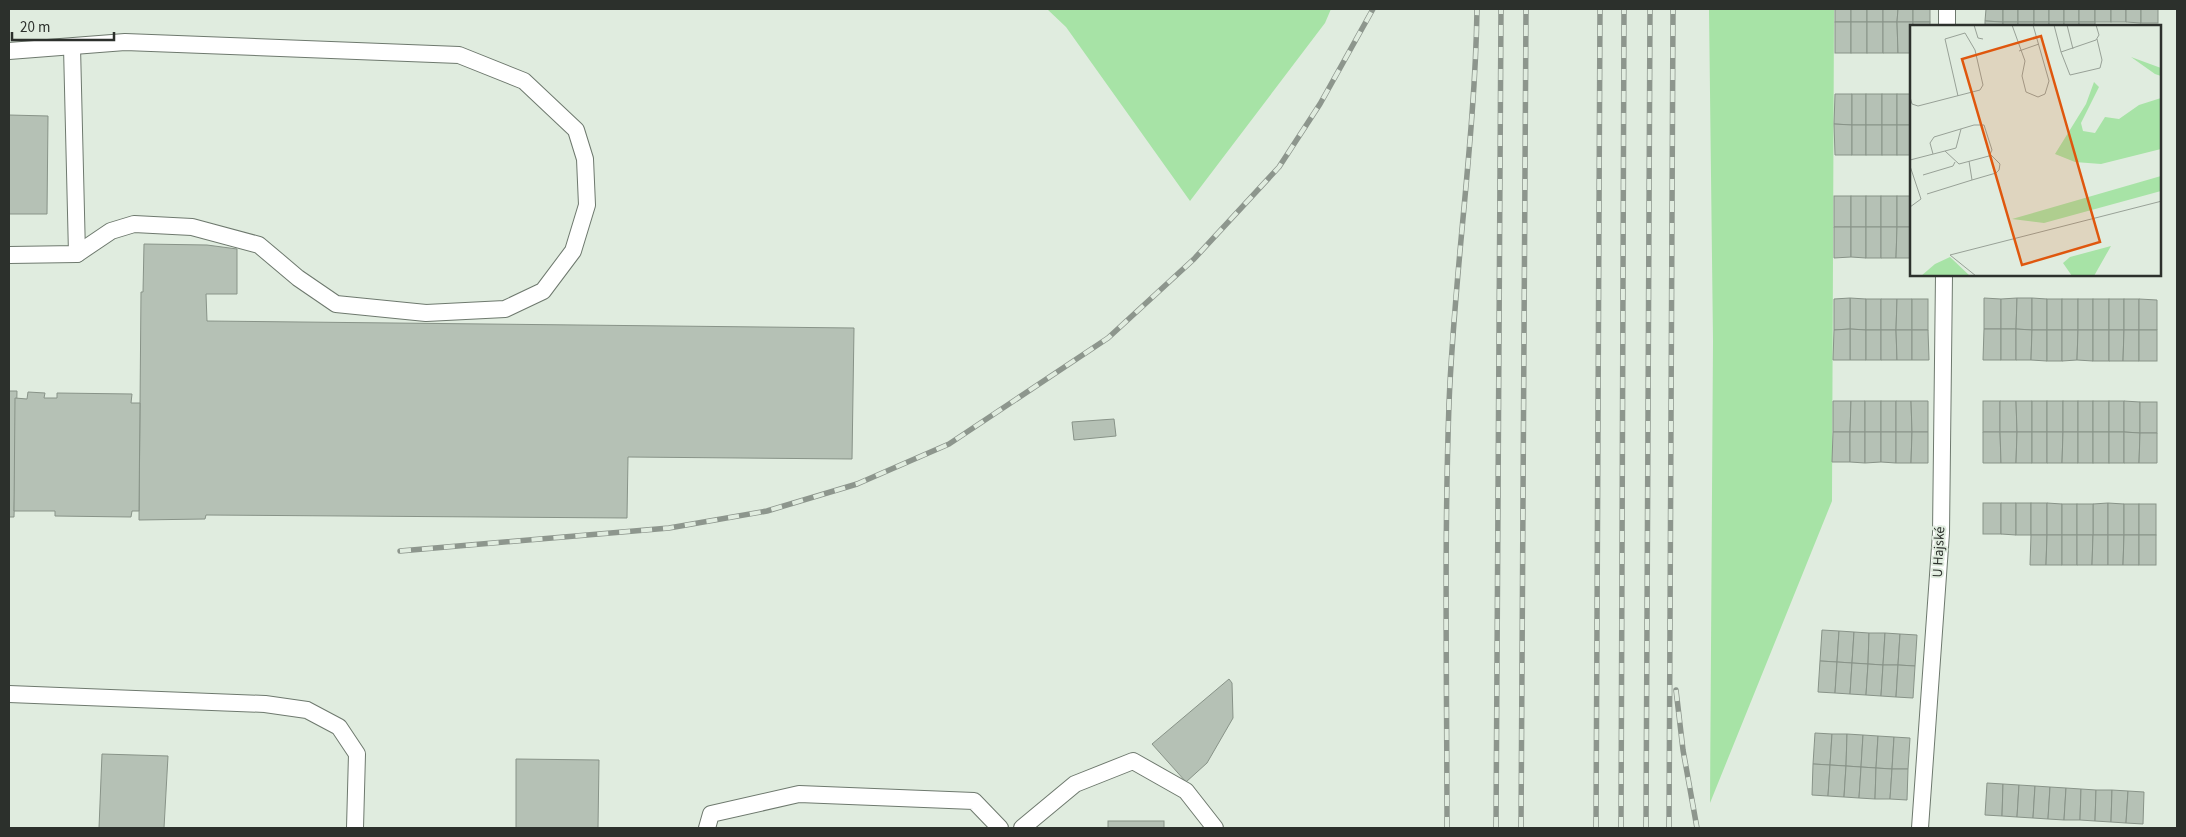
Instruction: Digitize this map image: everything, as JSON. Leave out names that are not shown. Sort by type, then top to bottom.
[{"type":"lane","points":[[1947,9],[1947,25]]},
{"type":"lane","points":[[9,51],[125,42],[458,55],[524,81],[576,130],[585,159],[587,205],[572,251],[543,290],[505,309],[426,313],[336,304],[298,278],[260,245],[192,227],[134,224],[111,231],[77,254],[9,255]]},
{"type":"lane","points":[[72,47],[77,254]]},
{"type":"lane","name":"U Hajské","points":[[1920,828],[1940,533],[1944,276]]},
{"type":"lane","points":[[9,694],[265,704],[308,710],[339,727],[357,754],[355,828]]},
{"type":"lane","points":[[1022,828],[1075,784],[1133,761],[1186,791],[1215,828]]},
{"type":"lane","points":[[707,828],[711,814],[799,794],[974,801],[1000,828]]},
{"type":"green space","points":[[1047,9],[1331,9],[1325,23],[1190,201],[1066,27]]},
{"type":"green space","points":[[1709,9],[1834,9],[1832,501],[1710,803],[1713,341]]},
{"type":"building","points":[[1835,9],[1851,9],[1851,22],[1835,22]]},
{"type":"building","points":[[1851,9],[1867,9],[1867,22],[1851,22]]},
{"type":"building","points":[[1867,9],[1883,9],[1883,22],[1867,22]]},
{"type":"building","points":[[1883,9],[1898,9],[1897,22],[1883,22]]},
{"type":"building","points":[[1898,9],[1913,9],[1913,22],[1897,22]]},
{"type":"building","points":[[1913,9],[1930,9],[1930,22],[1913,22]]},
{"type":"building","points":[[1986,9],[2003,9],[2003,22],[1985,21]]},
{"type":"building","points":[[2003,9],[2018,9],[2018,22],[2003,22]]},
{"type":"building","points":[[2018,9],[2034,9],[2034,22],[2018,22]]},
{"type":"building","points":[[2034,9],[2049,9],[2049,22],[2034,22]]},
{"type":"building","points":[[2049,9],[2064,9],[2064,22],[2049,22]]},
{"type":"building","points":[[2064,9],[2079,9],[2079,22],[2064,22]]},
{"type":"building","points":[[2079,9],[2095,9],[2095,22],[2079,22]]},
{"type":"building","points":[[2095,9],[2111,9],[2111,22],[2095,22]]},
{"type":"building","points":[[2111,9],[2126,9],[2126,22],[2111,22]]},
{"type":"building","points":[[2126,9],[2141,9],[2141,23],[2126,22]]},
{"type":"building","points":[[2141,9],[2158,9],[2158,23],[2141,23]]},
{"type":"building","points":[[1985,21],[2003,22],[2003,25],[1985,25]]},
{"type":"building","points":[[1835,22],[1851,22],[1851,53],[1835,53]]},
{"type":"building","points":[[1851,22],[1867,22],[1867,53],[1851,53]]},
{"type":"building","points":[[1867,22],[1883,22],[1883,53],[1867,53]]},
{"type":"building","points":[[1883,22],[1897,22],[1898,53],[1883,53]]},
{"type":"building","points":[[1897,22],[1913,22],[1913,25],[1910,25],[1910,53],[1898,53]]},
{"type":"building","points":[[1913,22],[1930,22],[1930,25],[1913,25]]},
{"type":"building","points":[[2003,22],[2018,22],[2018,25],[2003,25]]},
{"type":"building","points":[[2018,22],[2034,22],[2034,25],[2018,25]]},
{"type":"building","points":[[2034,22],[2049,22],[2049,25],[2034,25]]},
{"type":"building","points":[[2049,22],[2064,22],[2064,25],[2049,25]]},
{"type":"building","points":[[2064,22],[2079,22],[2079,25],[2064,25]]},
{"type":"building","points":[[2079,22],[2095,22],[2095,25],[2079,25]]},
{"type":"building","points":[[1835,94],[1852,94],[1852,125],[1834,124]]},
{"type":"building","points":[[1852,94],[1866,94],[1866,125],[1852,125]]},
{"type":"building","points":[[1866,94],[1882,94],[1882,125],[1866,125]]},
{"type":"building","points":[[1882,94],[1897,94],[1897,125],[1882,125]]},
{"type":"building","points":[[1897,94],[1910,94],[1910,125],[1897,125]]},
{"type":"building","points":[[9,115],[48,116],[47,214],[9,214]]},
{"type":"building","points":[[1834,124],[1852,125],[1852,155],[1835,155]]},
{"type":"building","points":[[1852,125],[1866,125],[1866,155],[1852,155]]},
{"type":"building","points":[[1866,125],[1882,125],[1882,155],[1866,155]]},
{"type":"building","points":[[1882,125],[1897,125],[1897,155],[1882,155]]},
{"type":"building","points":[[1897,125],[1910,125],[1910,155],[1897,155]]},
{"type":"building","points":[[1834,196],[1851,196],[1851,227],[1834,227]]},
{"type":"building","points":[[1851,196],[1866,196],[1866,227],[1851,227]]},
{"type":"building","points":[[1866,196],[1881,196],[1881,227],[1866,227]]},
{"type":"building","points":[[1881,196],[1897,196],[1897,227],[1881,227]]},
{"type":"building","points":[[1897,196],[1910,196],[1910,227],[1897,227]]},
{"type":"building","points":[[1834,227],[1851,227],[1851,257],[1834,258]]},
{"type":"building","points":[[1851,227],[1866,227],[1866,258],[1851,257]]},
{"type":"building","points":[[1866,227],[1881,227],[1881,258],[1866,258]]},
{"type":"building","points":[[1881,227],[1897,227],[1896,258],[1881,258]]},
{"type":"building","points":[[1897,227],[1910,227],[1910,258],[1896,258]]},
{"type":"building","points":[[144,244],[207,245],[237,249],[237,294],[206,294],[207,321],[854,328],[852,459],[628,457],[627,518],[206,515],[205,519],[139,520],[141,292],[143,292]]},
{"type":"building","points":[[1850,298],[1866,299],[1866,330],[1850,329]]},
{"type":"building","points":[[1850,298],[1850,329],[1834,330],[1834,299]]},
{"type":"building","points":[[1984,298],[2001,299],[2001,329],[1984,329]]},
{"type":"building","points":[[2017,298],[2016,329],[2001,329],[2001,299]]},
{"type":"building","points":[[2017,298],[2032,298],[2032,330],[2016,329]]},
{"type":"building","points":[[2032,298],[2047,299],[2047,330],[2032,330]]},
{"type":"building","points":[[1866,299],[1881,299],[1881,330],[1866,330]]},
{"type":"building","points":[[1881,299],[1897,299],[1896,330],[1881,330]]},
{"type":"building","points":[[1897,299],[1912,299],[1912,330],[1896,330]]},
{"type":"building","points":[[1912,299],[1928,299],[1928,330],[1912,330]]},
{"type":"building","points":[[2047,299],[2062,299],[2062,330],[2047,330]]},
{"type":"building","points":[[2062,299],[2078,299],[2078,330],[2062,330]]},
{"type":"building","points":[[2078,299],[2093,299],[2093,330],[2078,330]]},
{"type":"building","points":[[2093,299],[2109,299],[2109,330],[2093,330]]},
{"type":"building","points":[[2109,299],[2124,299],[2124,330],[2109,330]]},
{"type":"building","points":[[2124,299],[2139,299],[2139,330],[2124,330]]},
{"type":"building","points":[[2139,299],[2157,300],[2157,330],[2139,330]]},
{"type":"building","points":[[1850,329],[1866,330],[1866,360],[1850,360]]},
{"type":"building","points":[[1850,329],[1850,360],[1833,360],[1834,330]]},
{"type":"building","points":[[1984,329],[2001,329],[2001,360],[1983,360]]},
{"type":"building","points":[[2001,329],[2016,329],[2016,360],[2001,360]]},
{"type":"building","points":[[2016,329],[2032,330],[2031,360],[2016,360]]},
{"type":"building","points":[[1866,330],[1881,330],[1881,360],[1866,360]]},
{"type":"building","points":[[1881,330],[1896,330],[1897,360],[1881,360]]},
{"type":"building","points":[[1896,330],[1912,330],[1912,360],[1897,360]]},
{"type":"building","points":[[1912,330],[1928,330],[1929,360],[1912,360]]},
{"type":"building","points":[[2032,330],[2047,330],[2047,361],[2031,360]]},
{"type":"building","points":[[2047,330],[2062,330],[2062,361],[2047,361]]},
{"type":"building","points":[[2062,330],[2078,330],[2077,360],[2062,361]]},
{"type":"building","points":[[2078,330],[2093,330],[2093,361],[2077,360]]},
{"type":"building","points":[[2093,330],[2109,330],[2109,361],[2093,361]]},
{"type":"building","points":[[2109,330],[2124,330],[2123,361],[2109,361]]},
{"type":"building","points":[[2124,330],[2139,330],[2139,361],[2123,361]]},
{"type":"building","points":[[2139,330],[2157,330],[2157,361],[2139,361]]},
{"type":"building","points":[[9,391],[17,391],[14,517],[9,517]]},
{"type":"building","points":[[28,392],[45,393],[44,398],[57,398],[57,393],[132,394],[131,403],[140,403],[139,511],[132,511],[131,517],[55,516],[55,511],[14,511],[15,398],[27,399]]},
{"type":"building","points":[[1833,401],[1851,401],[1850,432],[1833,432]]},
{"type":"building","points":[[1851,401],[1865,401],[1865,432],[1850,432]]},
{"type":"building","points":[[1865,401],[1881,401],[1881,432],[1865,432]]},
{"type":"building","points":[[1881,401],[1896,401],[1896,432],[1881,432]]},
{"type":"building","points":[[1896,401],[1911,401],[1912,432],[1896,432]]},
{"type":"building","points":[[1911,401],[1928,401],[1928,432],[1912,432]]},
{"type":"building","points":[[1983,401],[2000,401],[2000,432],[1983,432]]},
{"type":"building","points":[[2000,401],[2016,401],[2017,432],[2000,432]]},
{"type":"building","points":[[2016,401],[2032,401],[2032,432],[2017,432]]},
{"type":"building","points":[[2032,401],[2047,401],[2047,432],[2032,432]]},
{"type":"building","points":[[2047,401],[2063,401],[2063,432],[2047,432]]},
{"type":"building","points":[[2063,401],[2078,401],[2078,432],[2063,432]]},
{"type":"building","points":[[2078,401],[2093,401],[2093,432],[2078,432]]},
{"type":"building","points":[[2093,401],[2109,401],[2109,432],[2093,432]]},
{"type":"building","points":[[2109,401],[2124,401],[2124,432],[2109,432]]},
{"type":"building","points":[[2124,401],[2140,402],[2140,433],[2124,432]]},
{"type":"building","points":[[2140,402],[2157,402],[2157,433],[2140,433]]},
{"type":"building","points":[[1114,419],[1116,436],[1074,440],[1072,422]]},
{"type":"building","points":[[1833,432],[1850,432],[1850,462],[1832,462]]},
{"type":"building","points":[[1850,432],[1865,432],[1865,463],[1850,462]]},
{"type":"building","points":[[1865,432],[1881,432],[1881,462],[1865,463]]},
{"type":"building","points":[[1881,432],[1896,432],[1896,463],[1881,462]]},
{"type":"building","points":[[1896,432],[1912,432],[1911,463],[1896,463]]},
{"type":"building","points":[[1912,432],[1928,432],[1928,463],[1911,463]]},
{"type":"building","points":[[1983,432],[2000,432],[2001,463],[1983,463]]},
{"type":"building","points":[[2000,432],[2017,432],[2016,463],[2001,463]]},
{"type":"building","points":[[2017,432],[2032,432],[2032,463],[2016,463]]},
{"type":"building","points":[[2032,432],[2047,432],[2047,463],[2032,463]]},
{"type":"building","points":[[2047,432],[2063,432],[2062,463],[2047,463]]},
{"type":"building","points":[[2063,432],[2078,432],[2078,463],[2062,463]]},
{"type":"building","points":[[2078,432],[2093,432],[2093,463],[2078,463]]},
{"type":"building","points":[[2093,432],[2109,432],[2109,463],[2093,463]]},
{"type":"building","points":[[2109,432],[2124,432],[2124,463],[2109,463]]},
{"type":"building","points":[[2124,432],[2140,433],[2139,463],[2124,463]]},
{"type":"building","points":[[2140,433],[2157,433],[2157,463],[2139,463]]},
{"type":"building","points":[[1983,503],[2001,503],[2001,534],[1983,534]]},
{"type":"building","points":[[2001,503],[2016,503],[2016,535],[2001,534]]},
{"type":"building","points":[[2016,503],[2031,503],[2031,535],[2016,535]]},
{"type":"building","points":[[2031,503],[2047,503],[2047,535],[2031,535]]},
{"type":"building","points":[[2047,503],[2062,504],[2062,535],[2047,535]]},
{"type":"building","points":[[2108,503],[2108,535],[2093,535],[2093,504]]},
{"type":"building","points":[[2108,503],[2124,504],[2124,535],[2108,535]]},
{"type":"building","points":[[2062,504],[2077,504],[2077,535],[2062,535]]},
{"type":"building","points":[[2077,504],[2093,504],[2093,535],[2077,535]]},
{"type":"building","points":[[2124,504],[2139,504],[2139,535],[2124,535]]},
{"type":"building","points":[[2139,504],[2156,504],[2156,535],[2139,535]]},
{"type":"building","points":[[2031,535],[2047,535],[2046,565],[2030,565]]},
{"type":"building","points":[[2047,535],[2062,535],[2062,565],[2046,565]]},
{"type":"building","points":[[2062,535],[2077,535],[2077,565],[2062,565]]},
{"type":"building","points":[[2077,535],[2093,535],[2092,565],[2077,565]]},
{"type":"building","points":[[2093,535],[2108,535],[2108,565],[2092,565]]},
{"type":"building","points":[[2108,535],[2124,535],[2123,565],[2108,565]]},
{"type":"building","points":[[2124,535],[2139,535],[2139,565],[2123,565]]},
{"type":"building","points":[[2139,535],[2156,535],[2156,565],[2139,565]]},
{"type":"building","points":[[1822,630],[1839,631],[1837,662],[1820,661]]},
{"type":"building","points":[[1839,631],[1854,632],[1852,663],[1837,662]]},
{"type":"building","points":[[1854,632],[1869,633],[1868,664],[1852,663]]},
{"type":"building","points":[[1869,633],[1885,633],[1883,665],[1868,664]]},
{"type":"building","points":[[1885,633],[1900,634],[1898,665],[1883,665]]},
{"type":"building","points":[[1900,634],[1917,635],[1915,666],[1898,665]]},
{"type":"building","points":[[1820,661],[1837,662],[1835,693],[1818,692]]},
{"type":"building","points":[[1837,662],[1852,663],[1850,694],[1835,693]]},
{"type":"building","points":[[1852,663],[1868,664],[1866,695],[1850,694]]},
{"type":"building","points":[[1868,664],[1883,665],[1881,696],[1866,695]]},
{"type":"building","points":[[1883,665],[1898,665],[1896,697],[1881,696]]},
{"type":"building","points":[[1898,665],[1915,666],[1913,698],[1896,697]]},
{"type":"building","points":[[1229,679],[1232,683],[1233,718],[1207,763],[1186,782],[1152,744]]},
{"type":"building","points":[[1815,733],[1832,734],[1830,765],[1813,764]]},
{"type":"building","points":[[1832,734],[1847,734],[1846,766],[1830,765]]},
{"type":"building","points":[[1847,734],[1863,735],[1861,767],[1846,766]]},
{"type":"building","points":[[1863,735],[1878,736],[1876,768],[1861,767]]},
{"type":"building","points":[[1878,736],[1894,737],[1892,769],[1876,768]]},
{"type":"building","points":[[1894,737],[1910,738],[1908,769],[1892,769]]},
{"type":"building","points":[[102,754],[168,756],[164,828],[99,828]]},
{"type":"building","points":[[516,759],[599,760],[598,828],[516,828]]},
{"type":"building","points":[[1813,764],[1830,765],[1828,796],[1812,795]]},
{"type":"building","points":[[1830,765],[1846,766],[1844,797],[1828,796]]},
{"type":"building","points":[[1846,766],[1861,767],[1859,798],[1844,797]]},
{"type":"building","points":[[1861,767],[1876,768],[1875,799],[1859,798]]},
{"type":"building","points":[[1876,768],[1892,769],[1890,799],[1875,799]]},
{"type":"building","points":[[1892,769],[1908,769],[1907,800],[1890,799]]},
{"type":"building","points":[[1987,783],[2003,784],[2002,816],[1985,815]]},
{"type":"building","points":[[2003,784],[2019,785],[2017,817],[2002,816]]},
{"type":"building","points":[[2019,785],[2035,786],[2033,818],[2017,817]]},
{"type":"building","points":[[2035,786],[2050,787],[2048,819],[2033,818]]},
{"type":"building","points":[[2050,787],[2066,788],[2064,820],[2048,819]]},
{"type":"building","points":[[2066,788],[2081,789],[2080,820],[2064,820]]},
{"type":"building","points":[[2081,789],[2096,790],[2095,821],[2080,820]]},
{"type":"building","points":[[2096,790],[2112,790],[2111,822],[2095,821]]},
{"type":"building","points":[[2112,790],[2128,791],[2126,823],[2111,822]]},
{"type":"building","points":[[2128,791],[2144,792],[2143,824],[2126,823]]},
{"type":"building","points":[[1108,821],[1164,821],[1164,828],[1108,828]]},
{"type":"railway","points":[[400,551],[669,528],[767,511],[857,484],[949,444],[1108,338],[1194,259],[1279,167],[1320,104],[1373,9]]},
{"type":"railway","points":[[1447,828],[1447,457],[1455,305],[1469,157],[1477,9]]},
{"type":"railway","points":[[1496,828],[1501,9]]},
{"type":"railway","points":[[1521,828],[1526,9]]},
{"type":"railway","points":[[1596,828],[1600,9]]},
{"type":"railway","points":[[1621,828],[1624,9]]},
{"type":"railway","points":[[1646,828],[1650,9]]},
{"type":"railway","points":[[1669,828],[1673,9]]},
{"type":"railway","points":[[1676,690],[1683,750],[1697,828]]}]
